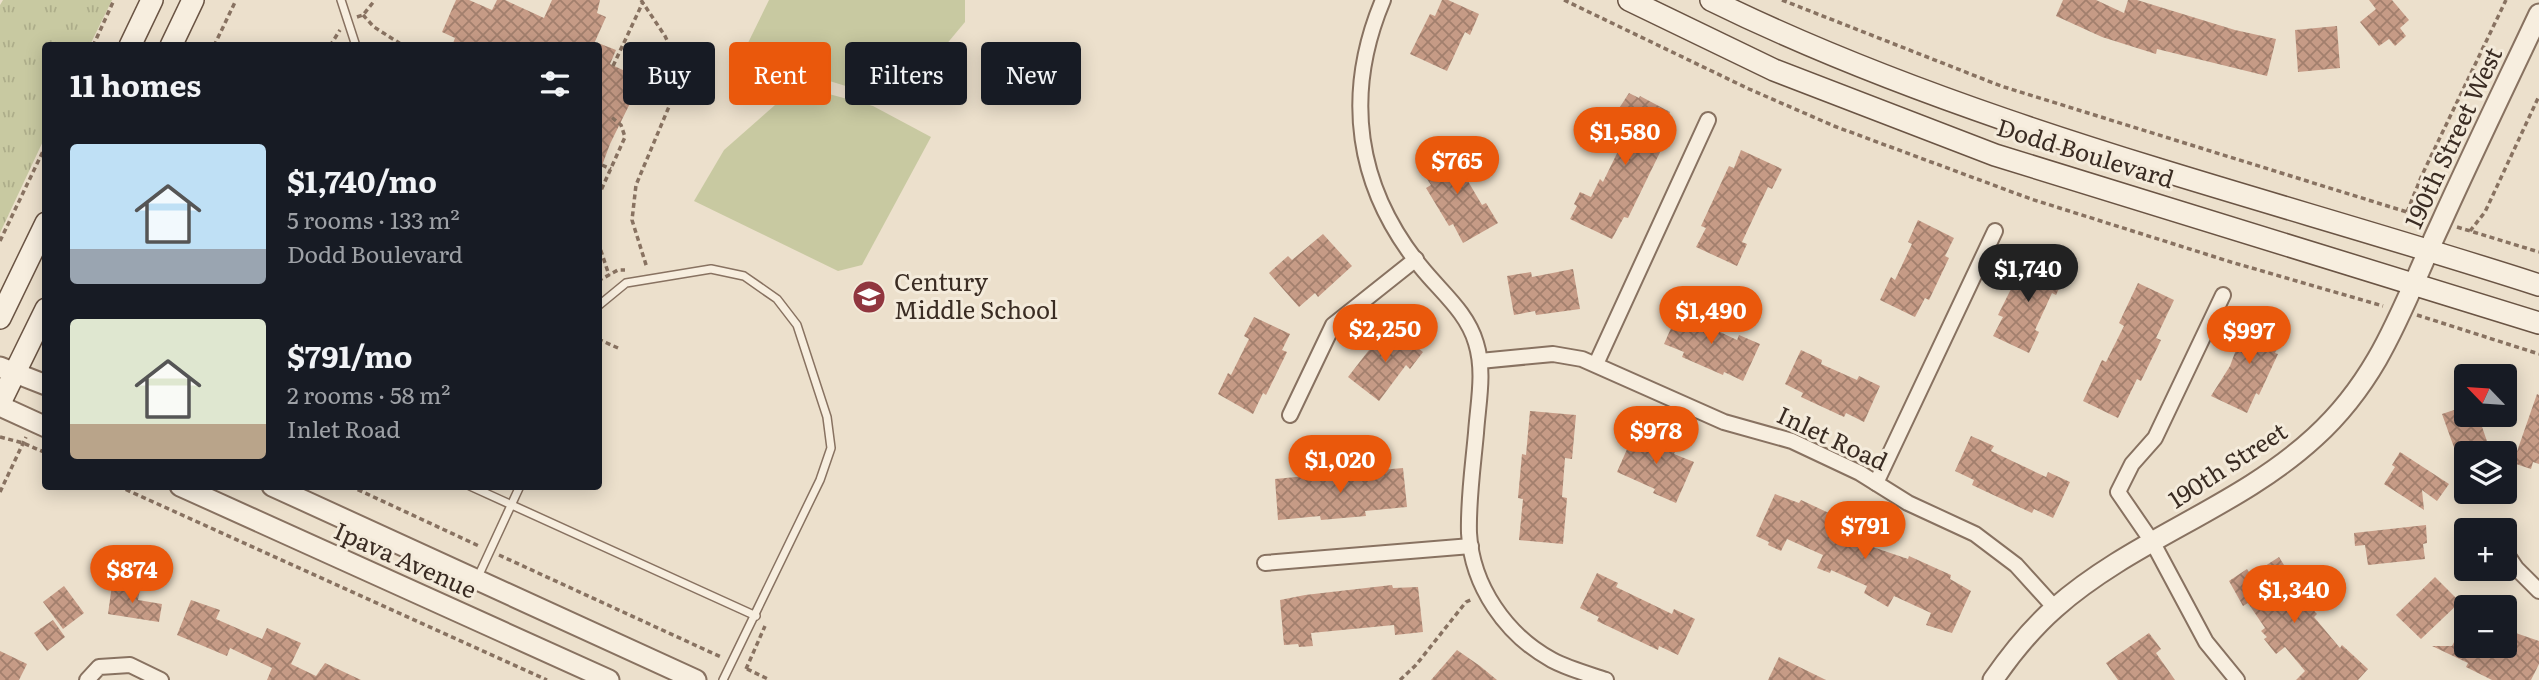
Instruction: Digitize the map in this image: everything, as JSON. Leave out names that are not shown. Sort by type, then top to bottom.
[{"type":"main road","points":[[132,42],[152,0]]},
{"type":"main road","points":[[174,42],[193,0]]},
{"type":"main road","name":"Dodd Boulevard","points":[[1629,0],[1773,70],[1995,155],[2539,323]]},
{"type":"main road","name":"Dodd Boulevard","points":[[1711,0],[1876,71],[2009,121],[2539,285]]},
{"type":"main road","points":[[0,318],[42,231]]},
{"type":"main road","points":[[0,405],[8,369],[42,315]]},
{"type":"street","points":[[1383,0],[1370,31],[1363,65],[1359,103],[1362,137],[1370,175],[1382,207],[1399,237],[1464,317],[1472,331],[1480,362],[1469,510],[1474,562],[1494,609],[1512,631],[1553,661],[1606,680]]},
{"type":"street","name":"190th Street West","points":[[2414,284],[2539,14]]},
{"type":"street","points":[[1596,364],[1709,120]]},
{"type":"street","points":[[1876,484],[1995,231]]},
{"type":"street","points":[[1290,415],[1333,325],[1416,260]]},
{"type":"street","name":"190th Street","points":[[1993,680],[2008,658],[2055,608],[2083,586],[2250,486],[2316,436],[2359,388],[2386,345],[2414,284]]},
{"type":"street","points":[[2223,295],[2155,438],[2132,464],[2118,492],[2152,543],[2206,642],[2237,680]]},
{"type":"street","name":"Inlet Road","points":[[1480,362],[1553,354],[1582,359],[1715,418],[1792,440],[1839,462],[1908,503],[1975,534],[2016,565],[2055,608]]},
{"type":"street","points":[[8,369],[42,383]]},
{"type":"street","points":[[0,405],[37,430]]},
{"type":"street","name":"Ipava Avenue","points":[[189,490],[609,680]]},
{"type":"street","name":"Ipava Avenue","points":[[281,490],[696,680]]},
{"type":"street","points":[[1265,563],[1471,546]]},
{"type":"street","points":[[2517,567],[2539,591]]},
{"type":"street","points":[[87,680],[99,667],[130,665],[161,680]]},
{"type":"lane","points":[[341,0],[355,42]]},
{"type":"lane","points":[[602,303],[626,283],[711,269],[744,276],[777,299],[797,325],[827,416],[831,448],[820,480],[723,680]]},
{"type":"lane","points":[[479,490],[755,616]]},
{"type":"lane","points":[[477,579],[518,490]]},
{"type":"path","points":[[95,42],[114,0]]},
{"type":"path","points":[[216,42],[236,0]]},
{"type":"path","points":[[1782,0],[2001,86],[2539,252]]},
{"type":"path","points":[[2407,212],[2506,0]]},
{"type":"path","points":[[613,66],[642,1]]},
{"type":"path","points":[[638,270],[649,271],[632,220],[636,185],[676,90],[677,62],[666,36],[642,1]]},
{"type":"path","points":[[363,15],[374,27],[398,42]]},
{"type":"path","points":[[2470,231],[2485,212],[2539,96]]},
{"type":"path","points":[[602,188],[625,137],[621,125],[610,116]]},
{"type":"path","points":[[0,241],[42,153]]},
{"type":"path","points":[[602,165],[611,169]]},
{"type":"path","points":[[602,253],[610,275]]},
{"type":"path","points":[[602,279],[618,270],[628,270]]},
{"type":"path","points":[[2403,311],[2539,354]]},
{"type":"path","points":[[602,341],[618,348]]},
{"type":"path","points":[[0,492],[23,443],[37,430]]},
{"type":"path","points":[[0,437],[42,451]]},
{"type":"path","points":[[127,490],[547,680]]},
{"type":"path","points":[[359,490],[770,680]]},
{"type":"path","points":[[1400,680],[1416,665],[1466,603],[1486,593]]},
{"type":"path","points":[[746,669],[767,621]]},
{"type":"green space","points":[[3,0],[112,0],[91,42],[42,42],[42,143],[0,233],[0,5]]},
{"type":"green space","points":[[769,0],[965,0],[965,22],[948,42],[845,42],[845,86],[831,81],[831,42],[748,42]]},
{"type":"green space","points":[[831,95],[845,98],[845,105],[873,106],[931,137],[862,265],[838,271],[694,201],[724,150],[775,105],[831,105]]},
{"type":"building","points":[[456,0],[469,0],[492,10],[497,0],[505,0],[544,18],[552,0],[600,0],[597,13],[606,17],[595,42],[454,42],[455,38],[442,32]]},
{"type":"building","points":[[1442,0],[1448,0],[1479,14],[1470,35],[1465,32],[1447,71],[1410,54],[1430,14],[1435,16]]},
{"type":"building","points":[[2063,0],[2096,0],[2124,13],[2128,0],[2137,0],[2235,30],[2276,39],[2267,76],[2157,49],[2156,54],[2102,37],[2056,16]]},
{"type":"building","points":[[2369,0],[2392,0],[2409,20],[2400,28],[2406,36],[2395,46],[2389,39],[2379,46],[2360,22],[2376,9]]},
{"type":"building","points":[[2337,26],[2340,68],[2298,72],[2295,30]]},
{"type":"building","points":[[602,45],[616,50],[610,64],[623,70],[623,105],[629,105],[602,166]]},
{"type":"building","points":[[1629,93],[1670,112],[1667,120],[1670,121],[1662,138],[1666,140],[1628,218],[1624,217],[1612,239],[1570,219],[1580,192],[1591,197],[1600,179],[1603,182],[1623,141],[1617,138],[1625,121],[1614,116]]},
{"type":"building","points":[[1453,147],[1466,169],[1462,171],[1482,205],[1486,203],[1498,223],[1463,243],[1453,224],[1449,226],[1426,188],[1431,185],[1419,167]]},
{"type":"building","points":[[1741,150],[1782,169],[1772,189],[1768,187],[1742,242],[1747,244],[1737,266],[1696,247],[1706,228],[1701,226],[1729,166],[1734,168]]},
{"type":"building","points":[[1918,220],[1954,238],[1945,256],[1949,258],[1929,300],[1925,298],[1915,317],[1880,300],[1891,277],[1895,280],[1912,244],[1908,242]]},
{"type":"building","points":[[1323,234],[1352,266],[1318,297],[1315,293],[1299,307],[1269,273],[1288,256],[1292,260]]},
{"type":"building","points":[[2030,257],[2066,274],[2056,295],[2052,293],[2035,330],[2039,332],[2029,353],[1993,336],[2003,317],[1998,315],[2018,275],[2022,277]]},
{"type":"building","points":[[1573,269],[1580,309],[1514,315],[1507,276],[1531,272],[1532,277]]},
{"type":"building","points":[[2138,283],[2174,300],[2156,338],[2161,340],[2141,381],[2137,379],[2118,418],[2083,401],[2102,360],[2106,362],[2124,326],[2119,323]]},
{"type":"building","points":[[1680,308],[1702,319],[1701,323],[1737,340],[1739,335],[1760,344],[1743,381],[1682,357],[1684,352],[1664,344]]},
{"type":"building","points":[[1254,317],[1290,334],[1282,350],[1287,352],[1266,395],[1263,393],[1253,414],[1218,394],[1249,339],[1244,336]]},
{"type":"building","points":[[2248,317],[2284,334],[2259,395],[2256,393],[2247,413],[2211,396],[2230,366]]},
{"type":"building","points":[[1391,328],[1423,352],[1410,369],[1406,365],[1379,401],[1348,377],[1376,341],[1381,345]]},
{"type":"building","points":[[1801,350],[1822,360],[1821,364],[1857,380],[1859,376],[1880,386],[1864,422],[1846,413],[1844,417],[1801,397],[1803,393],[1785,384]]},
{"type":"building","points":[[2537,394],[2539,464],[2533,462],[2531,469],[2517,464],[2517,452]]},
{"type":"building","points":[[2454,410],[2454,427],[2482,427],[2487,441],[2454,441],[2454,447],[2442,414]]},
{"type":"building","points":[[1530,411],[1576,415],[1572,459],[1565,458],[1562,497],[1567,498],[1563,544],[1519,540],[1523,499],[1518,498]]},
{"type":"building","points":[[1635,431],[1676,449],[1674,454],[1694,462],[1676,503],[1653,493],[1655,489],[1617,472]]},
{"type":"building","points":[[1971,436],[1994,446],[1991,451],[2046,477],[2048,472],[2070,482],[2053,518],[2034,509],[2032,513],[1972,485],[1974,480],[1955,471]]},
{"type":"building","points":[[2400,452],[2449,484],[2437,501],[2422,490],[2424,510],[2384,484],[2395,467],[2392,465]]},
{"type":"building","points":[[1403,468],[1407,507],[1365,511],[1366,516],[1278,520],[1275,479],[1317,475],[1318,481],[1359,477],[1358,472]]},
{"type":"building","points":[[1775,494],[1799,503],[1801,500],[1844,520],[1843,523],[1864,535],[1861,543],[1908,559],[1909,556],[1951,575],[1950,579],[1971,591],[1952,633],[1926,625],[1931,613],[1894,596],[1888,607],[1864,593],[1867,586],[1831,570],[1830,573],[1817,568],[1823,555],[1787,539],[1781,551],[1756,536]]},
{"type":"building","points":[[2426,525],[2427,543],[2423,544],[2425,559],[2368,565],[2365,545],[2355,546],[2354,533]]},
{"type":"building","points":[[2279,557],[2289,573],[2286,575],[2305,605],[2307,603],[2317,614],[2314,617],[2340,648],[2342,645],[2368,669],[2358,680],[2296,680],[2305,671],[2285,647],[2276,654],[2264,639],[2267,637],[2261,631],[2265,628],[2248,603],[2243,606],[2229,581],[2247,569],[2251,575]]},
{"type":"building","points":[[1597,573],[1618,583],[1616,587],[1672,614],[1674,609],[1695,619],[1678,655],[1659,646],[1658,650],[1597,621],[1599,617],[1580,608]]},
{"type":"building","points":[[2435,577],[2454,596],[2454,608],[2421,639],[2396,615]]},
{"type":"building","points":[[112,585],[140,589],[138,600],[162,604],[159,622],[108,614]]},
{"type":"building","points":[[1392,585],[1393,588],[1418,587],[1423,632],[1395,635],[1394,625],[1311,633],[1313,646],[1284,645],[1280,600]]},
{"type":"building","points":[[64,586],[84,613],[63,629],[43,602]]},
{"type":"building","points":[[191,600],[220,610],[216,619],[262,639],[267,628],[301,643],[291,664],[316,676],[325,663],[361,680],[267,680],[272,668],[230,648],[227,656],[177,635]]},
{"type":"building","points":[[53,620],[65,637],[47,651],[34,633]]},
{"type":"building","points":[[2149,633],[2161,649],[2156,653],[2175,680],[2118,680],[2106,663]]},
{"type":"building","points":[[2517,633],[2539,641],[2539,664],[2531,680],[2492,680],[2466,667],[2468,663],[2457,658],[2517,658]]},
{"type":"building","points":[[2454,642],[2454,656],[2432,646],[2452,646]]},
{"type":"building","points":[[1457,650],[1480,666],[1497,680],[1431,680]]},
{"type":"building","points":[[0,651],[27,664],[19,680],[0,680]]},
{"type":"building","points":[[1779,657],[1826,680],[1768,680]]},
{"type":"place","name":"Century Middle School","points":[[869,297]]}]
